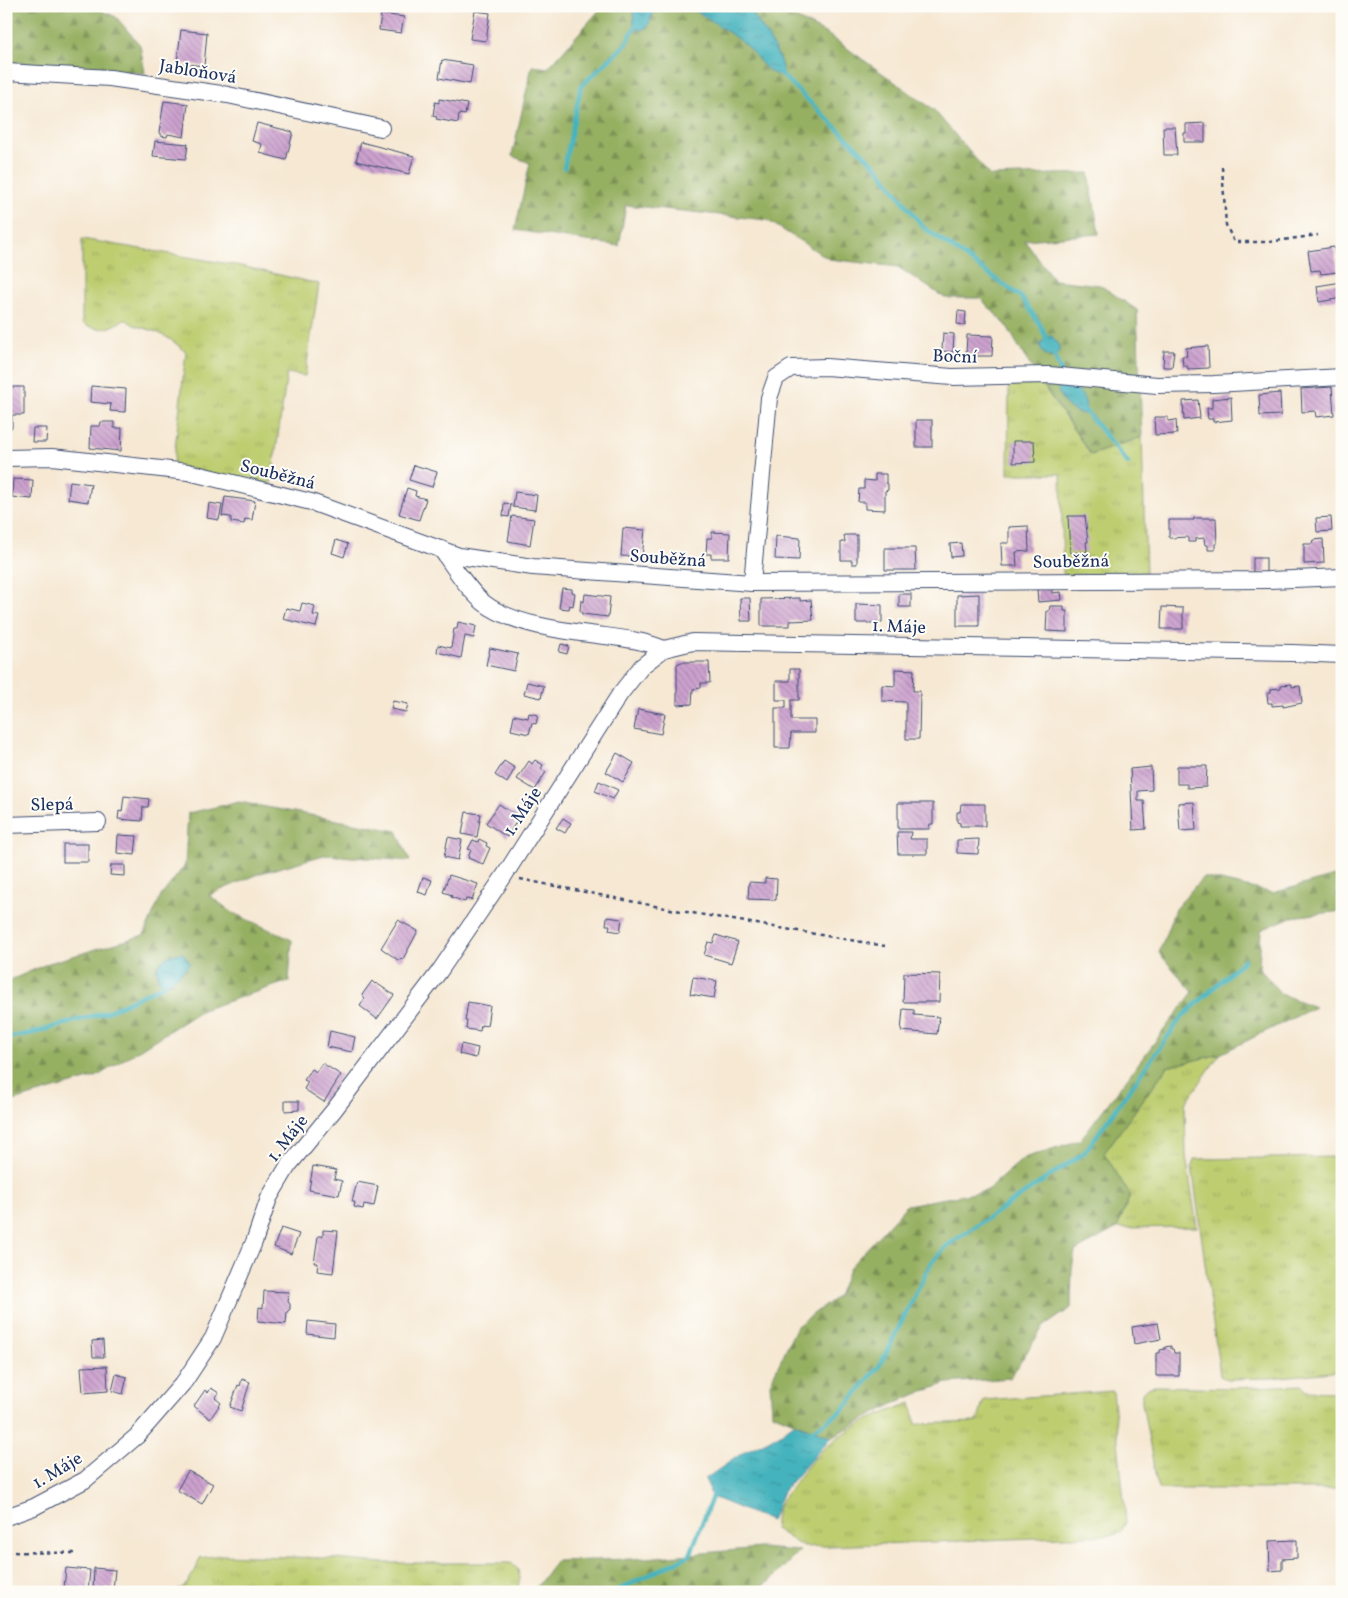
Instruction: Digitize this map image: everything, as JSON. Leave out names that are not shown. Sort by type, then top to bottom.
[{"type":"street","name":"Jabloňová","points":[[6,72],[110,78],[228,95],[381,128]]},
{"type":"street","name":"Boční","points":[[752,584],[769,398],[776,378],[792,368],[826,367],[952,377],[1049,375],[1156,385],[1342,377]]},
{"type":"street","name":"Souběžná","points":[[6,458],[52,457],[188,472],[311,502],[459,556],[533,568],[752,584],[1268,580],[1342,577]]},
{"type":"street","points":[[441,549],[483,602],[504,616],[568,632],[648,642],[664,649]]},
{"type":"street","name":"1. Máje","points":[[6,1517],[34,1507],[85,1480],[137,1436],[184,1382],[213,1338],[254,1242],[269,1198],[288,1166],[334,1110],[439,972],[504,876],[620,694],[642,666],[664,649],[693,642],[712,642],[1342,655]]},
{"type":"street","name":"Slepá","points":[[6,825],[98,822]]},
{"type":"path","points":[[1222,167],[1226,226],[1234,242],[1269,242],[1318,235]]},
{"type":"path","points":[[504,876],[675,910],[885,946]]},
{"type":"path","points":[[6,1552],[77,1553]]},
{"type":"green space","points":[[6,6],[90,6],[116,17],[140,45],[145,73],[6,62]]},
{"type":"green space","points":[[603,6],[778,6],[780,10],[827,34],[934,110],[990,176],[1089,173],[1099,234],[1024,240],[1054,280],[1100,285],[1137,310],[1142,437],[1091,455],[1024,356],[1007,326],[980,298],[945,298],[898,267],[829,259],[767,220],[626,205],[619,246],[515,230],[530,163],[512,156],[532,66],[548,68]]},
{"type":"green space","points":[[82,239],[241,266],[319,284],[305,376],[287,373],[271,485],[173,467],[186,352],[164,336],[152,330],[133,325],[127,320],[102,329],[90,327],[82,323]]},
{"type":"green space","points":[[1009,384],[1042,384],[1091,455],[1142,437],[1146,574],[1063,575],[1061,474],[1008,474]]},
{"type":"green space","points":[[239,802],[397,831],[410,861],[324,855],[261,873],[209,895],[233,913],[292,940],[289,981],[202,1010],[96,1077],[6,1103],[6,982],[49,963],[144,935],[161,896],[185,865],[188,813]]},
{"type":"green space","points":[[1342,874],[1342,911],[1291,917],[1261,930],[1259,968],[1281,994],[1315,1007],[1220,1054],[1167,1067],[1104,1153],[1130,1195],[1117,1228],[1075,1251],[1072,1269],[1071,1308],[1043,1327],[1010,1378],[947,1383],[901,1400],[831,1437],[772,1413],[770,1383],[797,1326],[838,1296],[850,1267],[907,1205],[986,1191],[1024,1158],[1080,1140],[1193,992],[1159,953],[1175,909],[1203,877],[1273,893]]},
{"type":"green space","points":[[1220,1054],[1185,1104],[1186,1156],[1197,1227],[1117,1228],[1130,1195],[1104,1153],[1167,1067]]},
{"type":"green space","points":[[1342,1157],[1342,1371],[1272,1378],[1227,1379],[1220,1376],[1192,1166],[1194,1159]]},
{"type":"green space","points":[[1302,1385],[1306,1391],[1335,1392],[1342,1395],[1342,1489],[1158,1489],[1142,1403],[1142,1393],[1147,1388],[1155,1386],[1232,1388]]},
{"type":"green space","points":[[1113,1391],[1126,1522],[1122,1530],[1115,1535],[803,1547],[775,1529],[777,1510],[782,1501],[802,1472],[820,1452],[849,1430],[888,1411],[911,1403],[916,1424],[977,1422],[984,1400]]},
{"type":"green space","points":[[760,1548],[800,1551],[770,1581],[752,1592],[533,1592],[556,1561],[634,1559]]},
{"type":"green space","points":[[221,1555],[323,1558],[382,1563],[509,1563],[513,1564],[518,1570],[520,1578],[517,1592],[175,1592],[186,1585],[196,1569],[200,1558]]},
{"type":"water","points":[[633,6],[662,6],[653,12],[648,27],[641,30],[634,28]]},
{"type":"water","points":[[687,6],[748,6],[775,49],[784,77],[771,72],[743,43]]},
{"type":"water","points":[[1052,336],[1059,346],[1059,352],[1054,357],[1044,354],[1040,345],[1046,337]]},
{"type":"water","points":[[1063,380],[1077,389],[1084,398],[1086,408],[1084,414],[1069,408],[1062,400],[1058,384]]},
{"type":"water","points":[[183,953],[190,963],[177,977],[164,985],[158,979],[157,967],[168,957]]},
{"type":"water","points":[[795,1423],[831,1437],[783,1491],[771,1521],[712,1497],[705,1479],[744,1452],[779,1435]]},
{"type":"building","points":[[380,6],[403,6],[402,12]]},
{"type":"building","points":[[475,11],[490,13],[486,41],[470,39]]},
{"type":"building","points":[[381,14],[404,17],[401,33],[379,30]]},
{"type":"building","points":[[181,30],[207,33],[204,66],[177,63]]},
{"type":"building","points":[[442,60],[473,65],[470,84],[439,78]]},
{"type":"building","points":[[439,99],[467,104],[465,115],[459,114],[458,123],[436,119],[437,117],[433,116],[435,102],[439,103]]},
{"type":"building","points":[[164,101],[188,104],[184,137],[168,134],[167,137],[161,136],[161,133],[159,133]]},
{"type":"building","points":[[257,123],[293,132],[286,160],[260,153],[262,144],[252,141]]},
{"type":"building","points":[[1205,123],[1205,142],[1184,142],[1186,124]]},
{"type":"building","points":[[1163,127],[1175,127],[1177,155],[1164,155]]},
{"type":"building","points":[[155,141],[188,144],[186,159],[153,156]]},
{"type":"building","points":[[361,142],[414,156],[409,174],[356,161]]},
{"type":"building","points":[[1334,247],[1338,272],[1321,274],[1320,270],[1311,271],[1308,251]]},
{"type":"building","points":[[1342,282],[1342,298],[1319,302],[1317,286]]},
{"type":"building","points":[[958,311],[966,312],[965,325],[957,324]]},
{"type":"building","points":[[943,333],[954,334],[953,352],[942,351]]},
{"type":"building","points":[[967,335],[993,336],[992,356],[966,354]]},
{"type":"building","points":[[1208,346],[1209,368],[1188,369],[1187,366],[1183,366],[1182,356],[1187,356],[1186,348]]},
{"type":"building","points":[[1164,351],[1174,351],[1172,367],[1163,367]]},
{"type":"building","points":[[91,386],[126,389],[125,412],[110,411],[111,404],[90,402]]},
{"type":"building","points":[[6,387],[24,387],[24,415],[12,415],[12,428],[6,428]]},
{"type":"building","points":[[1332,387],[1334,415],[1316,417],[1315,411],[1302,412],[1301,389]]},
{"type":"building","points":[[1280,393],[1281,415],[1260,416],[1259,395]]},
{"type":"building","points":[[1231,397],[1232,420],[1213,422],[1213,419],[1208,419],[1207,408],[1212,408],[1212,399]]},
{"type":"building","points":[[1198,400],[1200,418],[1184,420],[1183,401]]},
{"type":"building","points":[[1154,417],[1168,417],[1168,421],[1176,420],[1177,434],[1155,435]]},
{"type":"building","points":[[916,420],[932,420],[932,447],[916,447]]},
{"type":"building","points":[[101,422],[114,422],[114,428],[122,428],[121,451],[90,448],[91,426],[100,426]]},
{"type":"building","points":[[33,428],[47,428],[46,442],[32,442]]},
{"type":"building","points":[[1013,441],[1034,441],[1035,462],[1013,463]]},
{"type":"building","points":[[414,465],[437,472],[432,487],[409,480]]},
{"type":"building","points":[[875,474],[886,474],[888,490],[885,491],[885,510],[865,509],[865,502],[858,502],[859,489],[864,489],[864,480],[875,481]]},
{"type":"building","points":[[13,479],[33,480],[32,499],[12,497]]},
{"type":"building","points":[[70,481],[91,484],[88,502],[68,499]]},
{"type":"building","points":[[407,488],[416,491],[415,496],[426,499],[419,520],[399,514]]},
{"type":"building","points":[[515,492],[537,495],[535,510],[513,507]]},
{"type":"building","points":[[225,497],[255,501],[252,520],[245,519],[244,524],[231,522],[231,517],[222,516]]},
{"type":"building","points":[[209,503],[222,505],[219,520],[207,518]]},
{"type":"building","points":[[504,503],[511,504],[509,517],[503,516]]},
{"type":"building","points":[[512,516],[534,519],[530,545],[508,541]]},
{"type":"building","points":[[1068,516],[1085,516],[1088,542],[1086,542],[1087,552],[1070,553]]},
{"type":"building","points":[[1331,517],[1332,531],[1317,532],[1316,518]]},
{"type":"building","points":[[1194,518],[1216,518],[1217,544],[1215,544],[1215,550],[1208,550],[1208,545],[1205,545],[1204,538],[1195,539],[1195,542],[1188,542],[1188,537],[1169,538],[1169,520],[1194,520]]},
{"type":"building","points":[[1028,526],[1029,551],[1016,552],[1017,566],[1002,566],[1001,543],[1009,543],[1009,527]]},
{"type":"building","points":[[623,528],[645,530],[642,557],[621,556]]},
{"type":"building","points":[[712,532],[730,533],[729,558],[711,558],[711,554],[706,554],[707,538],[712,538]]},
{"type":"building","points":[[844,535],[857,535],[857,564],[852,564],[852,560],[841,560],[841,542],[845,542]]},
{"type":"building","points":[[776,536],[800,538],[799,560],[775,559]]},
{"type":"building","points":[[1323,539],[1324,563],[1304,564],[1304,544],[1312,544],[1313,540]]},
{"type":"building","points":[[336,540],[348,544],[344,557],[332,553]]},
{"type":"building","points":[[961,543],[962,556],[951,557],[950,544]]},
{"type":"building","points":[[885,548],[915,548],[916,570],[885,570]]},
{"type":"building","points":[[1253,558],[1266,558],[1266,573],[1253,573]]},
{"type":"building","points":[[562,588],[572,589],[572,592],[575,593],[573,606],[570,605],[569,609],[559,608]]},
{"type":"building","points":[[1052,588],[1052,593],[1061,592],[1062,600],[1038,602],[1037,590]]},
{"type":"building","points":[[585,594],[610,597],[608,617],[582,614],[580,610],[581,600],[584,602]]},
{"type":"building","points":[[899,594],[911,594],[911,607],[899,607]]},
{"type":"building","points":[[979,594],[979,626],[957,626],[957,595]]},
{"type":"building","points":[[740,598],[750,598],[751,621],[741,621]]},
{"type":"building","points":[[800,598],[800,601],[811,600],[813,620],[790,621],[790,626],[761,626],[761,599]]},
{"type":"building","points":[[302,603],[315,606],[313,615],[319,616],[316,627],[283,619],[286,608],[300,611]]},
{"type":"building","points":[[856,604],[882,605],[882,623],[856,623]]},
{"type":"building","points":[[1050,606],[1064,606],[1064,611],[1067,611],[1067,632],[1046,631],[1047,611],[1049,611]]},
{"type":"building","points":[[1162,607],[1183,608],[1183,629],[1161,629]]},
{"type":"building","points":[[458,622],[476,626],[474,638],[465,636],[461,658],[437,652],[438,645],[451,648],[454,629],[457,629]]},
{"type":"building","points":[[561,644],[569,646],[567,654],[559,652]]},
{"type":"building","points":[[490,648],[518,654],[514,671],[486,665]]},
{"type":"building","points":[[681,662],[709,662],[710,683],[701,683],[701,688],[693,689],[692,704],[677,705],[677,664]]},
{"type":"building","points":[[790,669],[799,669],[799,700],[791,700],[791,720],[815,720],[815,733],[791,733],[790,748],[775,748],[775,708],[786,708],[786,700],[776,700],[776,681],[790,681]]},
{"type":"building","points":[[895,669],[914,670],[913,691],[920,691],[919,739],[906,739],[906,702],[882,701],[882,685],[895,686]]},
{"type":"building","points":[[527,682],[544,686],[541,698],[524,694]]},
{"type":"building","points":[[1292,684],[1292,687],[1300,686],[1302,703],[1283,707],[1283,705],[1272,706],[1272,703],[1268,703],[1267,693],[1271,692],[1271,689],[1281,688],[1281,685]]},
{"type":"building","points":[[393,701],[408,704],[406,712],[391,709]]},
{"type":"building","points":[[638,709],[665,714],[661,734],[634,729]]},
{"type":"building","points":[[529,713],[538,715],[536,724],[532,723],[529,734],[511,730],[514,715],[528,718]]},
{"type":"building","points":[[617,753],[634,763],[623,782],[606,772]]},
{"type":"building","points":[[535,760],[543,765],[541,769],[546,772],[535,790],[517,779],[529,761],[532,764]]},
{"type":"building","points":[[504,761],[515,768],[507,783],[495,775]]},
{"type":"building","points":[[1177,766],[1207,766],[1206,787],[1187,788],[1187,784],[1177,784]]},
{"type":"building","points":[[1151,767],[1152,790],[1138,791],[1138,801],[1144,801],[1146,829],[1133,830],[1130,769]]},
{"type":"building","points":[[599,781],[618,790],[613,799],[595,791]]},
{"type":"building","points":[[124,796],[149,799],[148,807],[143,807],[142,821],[118,819],[119,811],[122,812]]},
{"type":"building","points":[[1194,802],[1196,830],[1180,831],[1178,803]]},
{"type":"building","points":[[898,803],[933,803],[933,824],[930,824],[929,829],[898,829]]},
{"type":"building","points":[[499,804],[519,817],[507,837],[486,823]]},
{"type":"building","points":[[961,804],[985,804],[985,826],[960,826],[960,823],[957,822],[957,812],[960,812]]},
{"type":"building","points":[[466,812],[481,814],[477,837],[462,834]]},
{"type":"building","points":[[563,818],[571,823],[565,833],[556,828]]},
{"type":"building","points":[[897,832],[911,832],[910,839],[927,839],[927,854],[898,854]]},
{"type":"building","points":[[118,835],[137,836],[135,855],[117,853]]},
{"type":"building","points":[[448,837],[462,840],[458,860],[444,857]]},
{"type":"building","points":[[479,839],[487,843],[486,846],[490,848],[483,864],[468,858],[471,850],[468,849],[473,840],[478,842]]},
{"type":"building","points":[[979,839],[978,854],[957,853],[957,840]]},
{"type":"building","points":[[63,844],[88,844],[88,862],[63,862]]},
{"type":"building","points":[[111,865],[125,865],[125,876],[110,875]]},
{"type":"building","points":[[449,875],[478,884],[472,900],[466,899],[465,902],[443,892]]},
{"type":"building","points":[[423,877],[432,880],[427,895],[418,892]]},
{"type":"building","points":[[765,878],[777,879],[776,900],[748,899],[749,882],[765,883]]},
{"type":"building","points":[[607,917],[622,919],[620,932],[609,930],[610,925],[606,925]]},
{"type":"building","points":[[398,920],[418,931],[403,959],[398,960],[381,948]]},
{"type":"building","points":[[716,935],[738,942],[731,963],[704,955],[708,942],[713,943]]},
{"type":"building","points":[[904,973],[940,974],[939,1002],[903,1002]]},
{"type":"building","points":[[693,977],[717,981],[714,998],[690,994]]},
{"type":"building","points":[[372,981],[394,995],[377,1019],[360,1006],[365,998],[362,995]]},
{"type":"building","points":[[468,1002],[490,1006],[487,1026],[481,1025],[480,1031],[466,1029],[467,1021],[465,1021]]},
{"type":"building","points":[[903,1009],[914,1010],[914,1015],[939,1017],[937,1034],[901,1031]]},
{"type":"building","points":[[330,1031],[355,1037],[352,1052],[327,1047]]},
{"type":"building","points":[[461,1044],[478,1048],[476,1058],[459,1054]]},
{"type":"building","points":[[322,1063],[341,1075],[324,1102],[304,1089],[308,1082],[304,1080],[312,1069],[316,1072]]},
{"type":"building","points":[[285,1101],[299,1101],[299,1110],[285,1111]]},
{"type":"building","points":[[313,1166],[336,1170],[334,1179],[342,1181],[339,1195],[309,1190]]},
{"type":"building","points":[[357,1182],[378,1186],[374,1206],[364,1204],[363,1209],[354,1207],[355,1202],[352,1202]]},
{"type":"building","points":[[281,1228],[299,1234],[291,1254],[274,1247]]},
{"type":"building","points":[[323,1230],[338,1231],[333,1273],[317,1271],[318,1263],[314,1263],[318,1236],[323,1236]]},
{"type":"building","points":[[264,1291],[289,1292],[288,1302],[290,1309],[287,1312],[286,1324],[258,1321],[259,1307],[263,1308]]},
{"type":"building","points":[[308,1321],[335,1324],[334,1337],[307,1334]]},
{"type":"building","points":[[1158,1323],[1161,1339],[1134,1344],[1132,1327]]},
{"type":"building","points":[[103,1340],[104,1357],[93,1357],[92,1341]]},
{"type":"building","points":[[1171,1346],[1174,1353],[1179,1353],[1179,1376],[1156,1376],[1156,1353],[1160,1353],[1160,1350]]},
{"type":"building","points":[[107,1366],[108,1391],[83,1393],[81,1367]]},
{"type":"building","points":[[116,1374],[127,1377],[123,1394],[112,1391]]},
{"type":"building","points":[[242,1379],[250,1382],[241,1411],[230,1407]]},
{"type":"building","points":[[211,1388],[219,1393],[215,1398],[221,1403],[210,1419],[194,1406],[205,1390],[208,1393]]},
{"type":"building","points":[[188,1471],[213,1484],[202,1504],[177,1490]]},
{"type":"building","points":[[1297,1540],[1297,1558],[1282,1559],[1282,1570],[1270,1571],[1269,1541]]},
{"type":"building","points":[[66,1568],[90,1570],[88,1592],[64,1589]]},
{"type":"building","points":[[94,1568],[115,1570],[113,1590],[105,1589],[105,1592],[93,1592]]},
{"type":"waterway","points":[[564,168],[581,86],[625,45],[637,23]]},
{"type":"waterway","points":[[781,74],[878,168],[923,227],[1021,297],[1041,326],[1048,342]]},
{"type":"waterway","points":[[1052,351],[1061,372]]},
{"type":"waterway","points":[[1083,408],[1128,463]]},
{"type":"waterway","points":[[809,1433],[843,1410],[880,1365],[931,1263],[948,1245],[1084,1153],[1181,1018],[1244,960]]},
{"type":"waterway","points":[[6,1038],[33,1033],[107,1012],[164,985]]},
{"type":"waterway","points":[[614,1592],[690,1555],[712,1497],[715,1494]]}]
